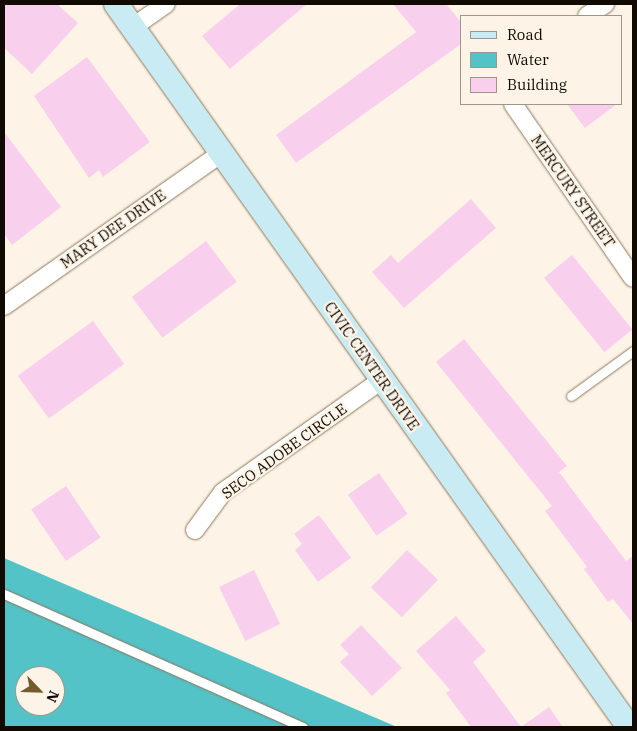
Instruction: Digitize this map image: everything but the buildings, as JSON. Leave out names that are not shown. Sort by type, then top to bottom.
[{"type":"street","name":"CIVIC CENTER DRIVE","points":[[116,4],[628,727]]},
{"type":"street","points":[[133,27],[166,4]]},
{"type":"street","points":[[588,15],[604,4]]},
{"type":"street","name":"MERCURY STREET","points":[[514,105],[633,278]]},
{"type":"street","name":"MARY DEE DRIVE","points":[[4,306],[222,153]]},
{"type":"street","name":"SECO ADOBE CIRCLE","points":[[195,530],[223,492],[382,380]]},
{"type":"lane","points":[[571,396],[633,351]]},
{"type":"lane","points":[[4,594],[303,727]]},
{"type":"water","points":[[4,558],[397,727],[4,727]]}]
